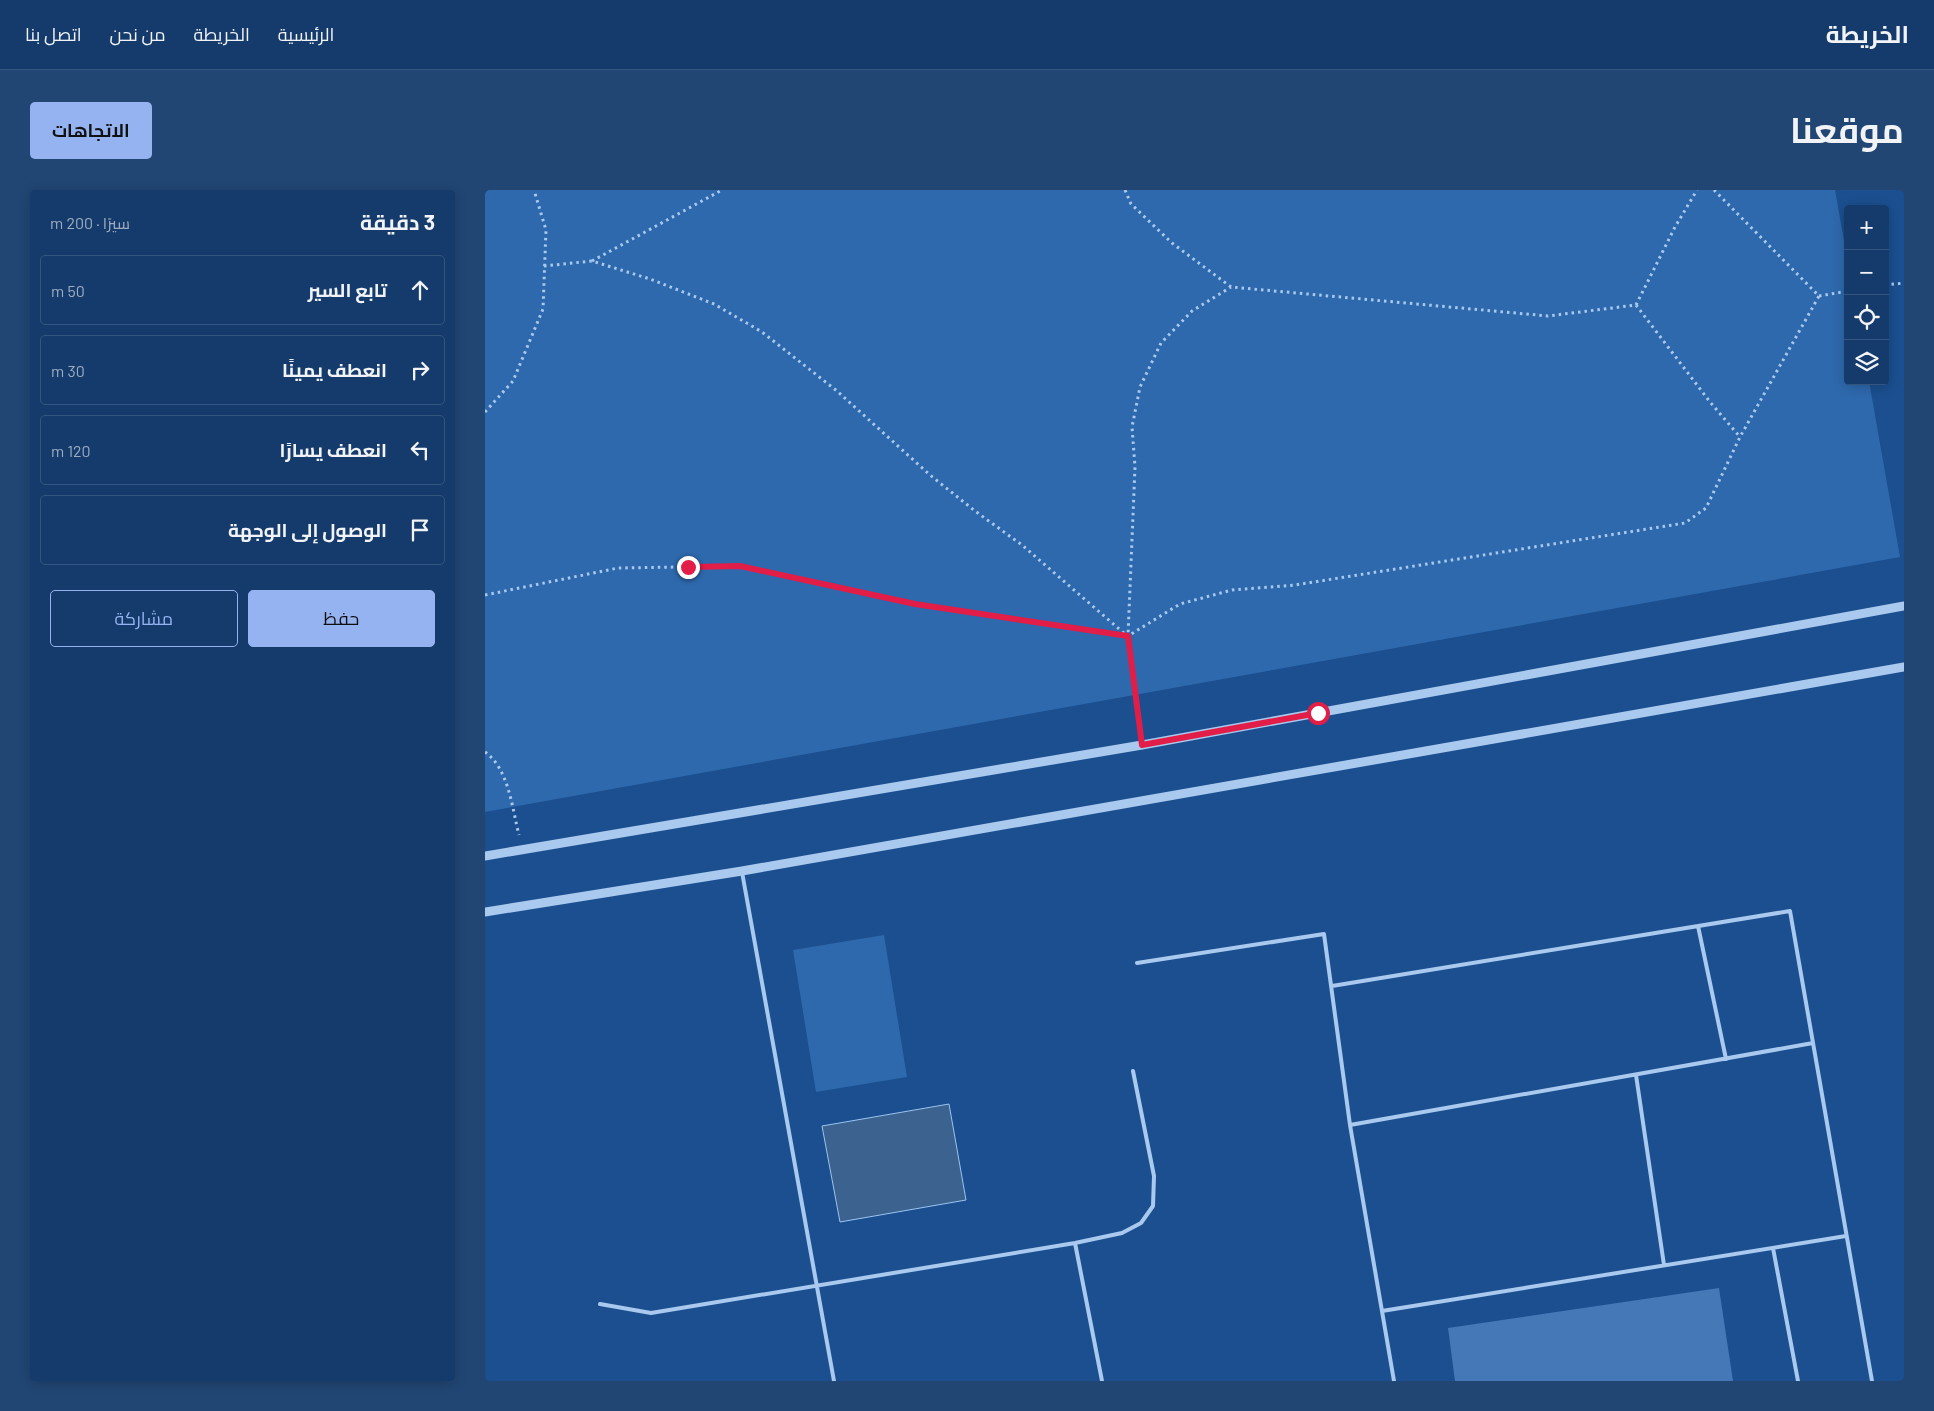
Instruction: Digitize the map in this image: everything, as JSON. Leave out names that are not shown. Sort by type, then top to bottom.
[{"type":"street","points":[[485,856],[1142,745],[1904,606]]},
{"type":"street","points":[[485,912],[742,871],[1904,667]]},
{"type":"lane","points":[[742,871],[834,1381]]},
{"type":"lane","points":[[1332,986],[1790,911],[1872,1381]]},
{"type":"lane","points":[[1698,926],[1725,1059]]},
{"type":"lane","points":[[1137,963],[1324,934],[1350,1125],[1394,1381]]},
{"type":"lane","points":[[1350,1125],[1813,1044]]},
{"type":"lane","points":[[600,1304],[651,1312],[1075,1243],[1122,1233],[1141,1223],[1153,1206],[1154,1176],[1133,1071]]},
{"type":"lane","points":[[1637,1075],[1664,1265]]},
{"type":"lane","points":[[1382,1311],[1846,1236]]},
{"type":"lane","points":[[1075,1243],[1102,1381]]},
{"type":"lane","points":[[1773,1248],[1798,1381]]},
{"type":"path","points":[[485,412],[513,382],[543,309],[546,230],[534,190]]},
{"type":"path","points":[[545,266],[592,261],[722,190]]},
{"type":"path","points":[[1125,190],[1131,204],[1172,243],[1231,288],[1548,316],[1636,305]]},
{"type":"path","points":[[1636,305],[1675,227],[1697,190]]},
{"type":"path","points":[[1715,190],[1819,296]]},
{"type":"path","points":[[592,261],[650,279],[714,304],[762,332],[837,390],[930,475],[1022,545],[1128,636]]},
{"type":"path","points":[[1889,284],[1904,282]]},
{"type":"path","points":[[1142,745],[1128,636],[1135,467],[1132,426],[1140,387],[1161,343],[1192,311],[1231,288]]},
{"type":"path","points":[[1819,296],[1844,292]]},
{"type":"path","points":[[485,595],[618,568],[740,566],[915,604],[1128,636],[1180,604],[1232,590],[1295,585],[1685,523],[1707,508],[1740,437],[1819,296]]},
{"type":"path","points":[[1636,305],[1710,402],[1740,437]]},
{"type":"path","points":[[485,752],[492,756],[507,783],[522,850]]},
{"type":"shaded area","points":[[485,190],[1835,190],[1844,241],[1844,385],[1870,385],[1900,557],[485,812]]},
{"type":"shaded area","points":[[884,935],[907,1077],[816,1092],[793,950]]},
{"type":"shaded area","points":[[949,1104],[966,1200],[840,1222],[822,1126]]},
{"type":"building","points":[[1719,1288],[1733,1381],[1455,1381],[1448,1328]]},
{"type":"route","points":[[688,567],[740,566],[915,604],[1128,636],[1142,745],[1318,713]]}]
